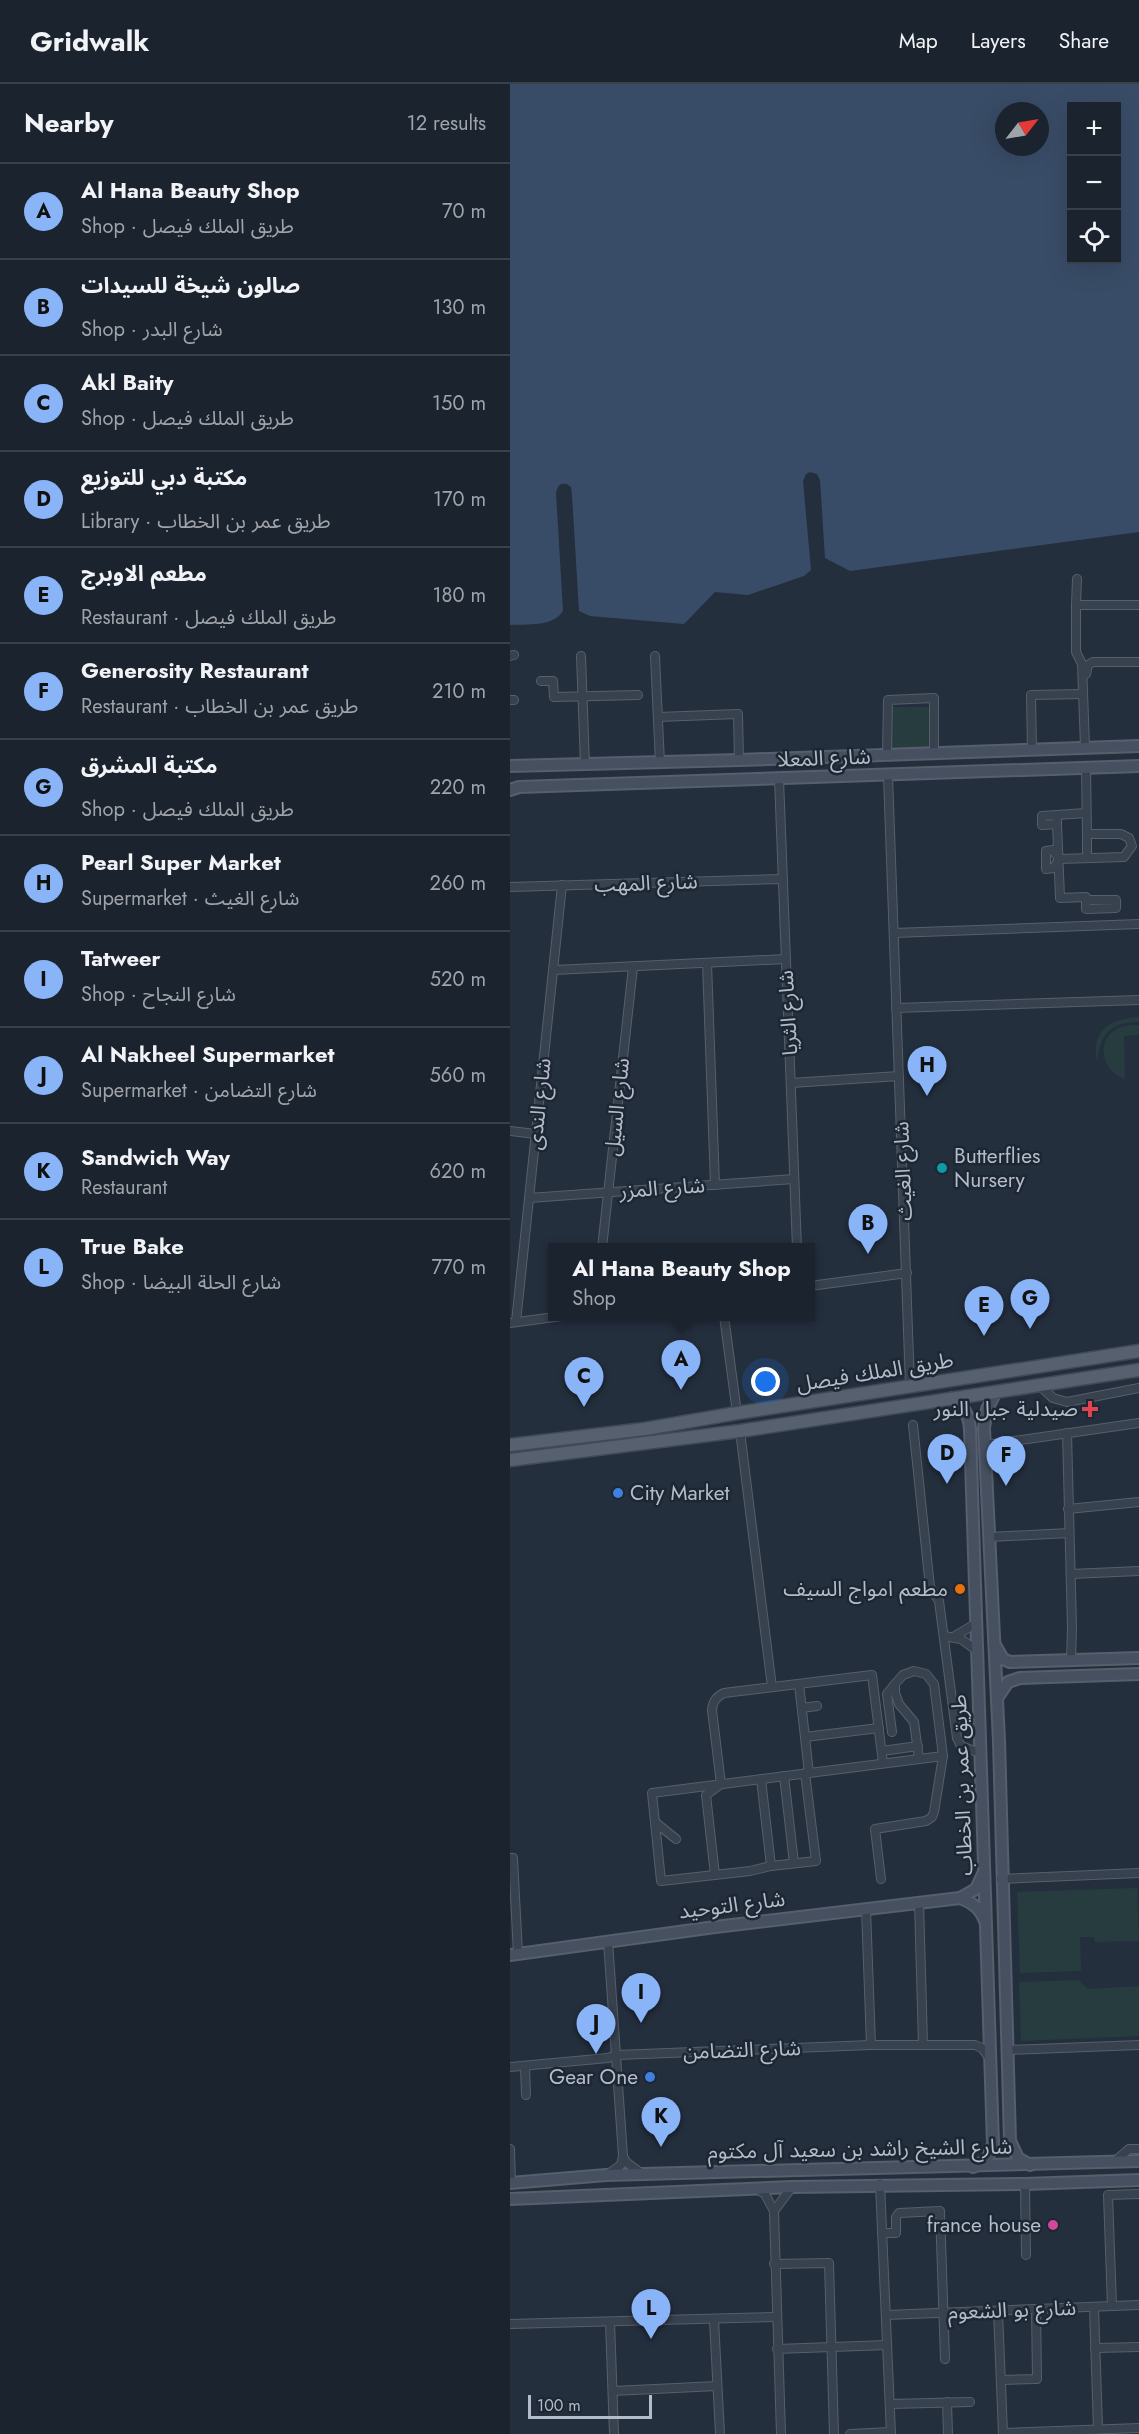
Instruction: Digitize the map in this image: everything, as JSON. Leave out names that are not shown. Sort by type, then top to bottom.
[{"type":"main road","name":"طريق الملك فيصل","points":[[510,1445],[645,1429],[1139,1351]]},
{"type":"main road","name":"طريق الملك فيصل","points":[[510,1460],[740,1431],[1139,1370]]},
{"type":"street","points":[[1077,579],[1077,652],[1082,664],[1088,858]]},
{"type":"street","points":[[1076,605],[1139,606]]},
{"type":"street","points":[[581,656],[585,765]]},
{"type":"street","points":[[655,656],[660,763]]},
{"type":"street","points":[[1083,691],[1088,665],[1093,662],[1139,662]]},
{"type":"street","points":[[541,681],[553,681],[554,698],[638,695]]},
{"type":"street","points":[[1032,750],[1031,695],[1083,691]]},
{"type":"street","points":[[887,756],[888,700],[933,698],[934,753]]},
{"type":"street","points":[[658,717],[738,714],[739,760]]},
{"type":"street","name":"شارع المعلا","points":[[510,766],[887,756],[1139,746]]},
{"type":"street","name":"شارع المعلا","points":[[510,790],[519,787],[601,783],[888,776],[1139,766]]},
{"type":"street","name":"شارع الغيث","points":[[888,776],[910,1386]]},
{"type":"street","name":"شارع الثريا","points":[[779,779],[798,1243]]},
{"type":"street","points":[[1057,824],[1042,825],[1042,816],[1086,813]]},
{"type":"street","points":[[1057,815],[1060,898],[1086,897],[1086,900]]},
{"type":"street","points":[[1059,859],[1124,857],[1132,846],[1129,838],[1121,834],[1087,834]]},
{"type":"street","name":"شارع المهب","points":[[510,887],[783,879]]},
{"type":"street","name":"شارع الندى","points":[[513,1323],[529,1198],[562,885]]},
{"type":"street","points":[[894,933],[1139,924]]},
{"type":"street","points":[[554,970],[786,959]]},
{"type":"street","points":[[707,963],[715,1185]]},
{"type":"street","name":"شارع السيل","points":[[603,1243],[633,967]]},
{"type":"street","points":[[897,1008],[1139,1000]]},
{"type":"street","points":[[791,1083],[899,1076]]},
{"type":"street","points":[[510,1131],[536,1134]]},
{"type":"street","name":"شارع المزر","points":[[529,1198],[794,1179]]},
{"type":"street","points":[[815,1286],[907,1273]]},
{"type":"street","points":[[513,1323],[548,1319]]},
{"type":"street","points":[[725,1321],[737,1413]]},
{"type":"street","points":[[1039,1385],[1053,1398],[1067,1402],[1139,1388]]},
{"type":"street","name":"طريق عمر بن الخطاب","points":[[996,1392],[989,1402],[985,1415],[1010,2141],[1018,2158],[1030,2165]]},
{"type":"street","name":"طريق عمر بن الخطاب","points":[[952,1398],[964,1408],[969,1418],[991,2060],[993,2144],[987,2160],[973,2167]]},
{"type":"street","points":[[986,1445],[1139,1423]]},
{"type":"street","points":[[913,1425],[930,1587],[939,1601],[958,1741],[964,1748],[981,1753]]},
{"type":"street","points":[[740,1431],[772,1687]]},
{"type":"street","points":[[1067,1433],[1071,1660]]},
{"type":"street","points":[[1068,1509],[1139,1502]]},
{"type":"street","points":[[972,1512],[979,1507],[989,1511]]},
{"type":"street","points":[[990,1537],[1069,1533]]},
{"type":"street","points":[[1071,1574],[1139,1571]]},
{"type":"street","points":[[955,1636],[975,1624]]},
{"type":"street","points":[[944,1636],[955,1636],[976,1650]]},
{"type":"street","points":[[994,1644],[1003,1659],[1010,1662],[1139,1658]]},
{"type":"street","points":[[881,1879],[875,1829],[918,1823],[932,1817],[943,1756],[934,1684],[926,1674],[914,1671],[903,1675],[887,1694],[892,1732]]},
{"type":"street","points":[[721,1784],[713,1702],[724,1693],[872,1675],[883,1763]]},
{"type":"street","points":[[996,1701],[1001,1688],[1008,1682],[1020,1678],[1139,1676]]},
{"type":"street","points":[[799,1684],[805,1737],[807,1773],[816,1861],[661,1881],[652,1793],[761,1779],[807,1773],[883,1763],[943,1756]]},
{"type":"street","points":[[896,1684],[895,1693],[899,1704],[914,1722],[919,1759]]},
{"type":"street","points":[[802,1708],[817,1706]]},
{"type":"street","points":[[805,1737],[879,1728]]},
{"type":"street","points":[[882,1750],[918,1746]]},
{"type":"street","points":[[784,1776],[794,1863]]},
{"type":"street","points":[[761,1779],[771,1866]]},
{"type":"street","points":[[715,1875],[706,1795],[721,1784]]},
{"type":"street","points":[[655,1822],[676,1839]]},
{"type":"street","points":[[510,1858],[513,1858],[514,1955]]},
{"type":"street","points":[[960,1898],[976,1889],[984,1869]]},
{"type":"street","points":[[1001,1879],[1139,1873]]},
{"type":"street","points":[[960,1898],[976,1906],[982,1912],[986,1924]]},
{"type":"street","name":"شارع التوحيد","points":[[514,1955],[608,1941],[960,1898]]},
{"type":"street","points":[[920,1902],[923,2044]]},
{"type":"street","points":[[866,1909],[871,2045]]},
{"type":"street","points":[[606,2175],[621,2165],[623,2156],[608,1941]]},
{"type":"street","points":[[988,1994],[991,1999],[998,2002],[1005,1996]]},
{"type":"street","points":[[990,2033],[975,2045],[982,2048],[991,2060]]},
{"type":"street","name":"شارع التضامن","points":[[510,2067],[617,2055],[871,2045],[975,2045]]},
{"type":"street","points":[[1007,2050],[1139,2045]]},
{"type":"street","points":[[525,2066],[526,2095]]},
{"type":"street","points":[[510,2149],[511,2183]]},
{"type":"street","points":[[1114,2162],[1129,2150],[1139,2149]]},
{"type":"street","points":[[623,2156],[626,2162],[641,2173]]},
{"type":"street","name":"شارع الشيخ راشد بن سعيد آل مكتوم","points":[[511,2183],[641,2173],[973,2167],[1139,2161]]},
{"type":"street","points":[[834,2186],[829,2182],[829,2177],[833,2174],[882,2172],[929,2166]]},
{"type":"street","name":"شارع الشيخ راشد بن سعيد آل مكتوم","points":[[510,2199],[880,2184],[1025,2184],[1139,2180]]},
{"type":"street","points":[[850,2434],[891,2433],[880,2184]]},
{"type":"street","points":[[1025,2184],[1026,2254]]},
{"type":"street","points":[[774,2211],[792,2187]]},
{"type":"street","points":[[756,2188],[765,2194],[774,2211],[781,2434]]},
{"type":"street","points":[[1112,2306],[1108,2195],[1139,2194]]},
{"type":"street","points":[[882,2233],[896,2232],[896,2217],[899,2213],[940,2211],[945,2359]]},
{"type":"street","points":[[774,2264],[829,2263],[834,2434]]},
{"type":"street","name":"شارع بو الشعوم","points":[[886,2315],[1139,2305]]},
{"type":"street","points":[[1094,2307],[1098,2429]]},
{"type":"street","points":[[1001,2380],[1037,2379],[1035,2309]]},
{"type":"street","points":[[998,2311],[1003,2433],[1139,2428]]},
{"type":"street","points":[[510,2324],[776,2317]]},
{"type":"street","points":[[714,2320],[720,2434]]},
{"type":"street","points":[[610,2322],[614,2434]]},
{"type":"street","points":[[777,2349],[887,2345]]},
{"type":"street","points":[[1095,2348],[1139,2347]]},
{"type":"street","points":[[613,2391],[717,2386]]},
{"type":"street","points":[[947,2402],[948,2434]]},
{"type":"street","points":[[890,2404],[970,2402]]},
{"type":"green space","points":[[891,707],[929,707],[929,747],[892,748]]},
{"type":"green space","points":[[1139,1017],[1139,1022],[1120,1025],[1108,1032],[1101,1044],[1097,1062],[1097,1042],[1104,1028],[1119,1020]]},
{"type":"green space","points":[[1139,1025],[1139,1035],[1124,1036],[1125,1079],[1111,1070],[1107,1064],[1104,1057],[1105,1042],[1118,1028]]},
{"type":"green space","points":[[1137,1888],[1139,1941],[1095,1942],[1094,1937],[1080,1937],[1081,1971],[1020,1973],[1017,1892]]},
{"type":"green space","points":[[1078,1980],[1088,1989],[1139,1986],[1139,2036],[1021,2041],[1019,1982]]},
{"type":"water","points":[[510,84],[1139,84],[1139,532],[850,571],[825,558],[820,480],[817,474],[810,472],[806,474],[803,481],[811,570],[804,576],[748,595],[715,592],[684,624],[590,616],[579,611],[571,487],[562,484],[556,493],[563,611],[553,620],[510,625]]},
{"type":"place","name":"Pearl Super Market","points":[[927,1096]]},
{"type":"place","name":"Butterflies Nursery","points":[[942,1168]]},
{"type":"place","name":"صالون شيخة للسيدات","points":[[868,1254]]},
{"type":"place","name":"مكتبة المشرق","points":[[1030,1329]]},
{"type":"place","name":"مطعم الاوبرج","points":[[984,1336]]},
{"type":"place","name":"Al Hana Beauty Shop","points":[[681,1390]]},
{"type":"place","name":"Akl Baity","points":[[584,1407]]},
{"type":"place","name":"صيدلية جبل النور","points":[[1090,1409]]},
{"type":"place","name":"مكتبة دبي للتوزيع","points":[[947,1484]]},
{"type":"place","name":"Generosity Restaurant","points":[[1006,1486]]},
{"type":"place","name":"City Market","points":[[618,1493]]},
{"type":"place","name":"مطعم امواج السيف","points":[[960,1589]]},
{"type":"place","name":"Tatweer","points":[[641,2023]]},
{"type":"place","name":"Al Nakheel Supermarket","points":[[596,2054]]},
{"type":"place","name":"Gear One","points":[[650,2077]]},
{"type":"place","name":"Sandwich Way","points":[[661,2147]]},
{"type":"place","name":"france house","points":[[1053,2225]]},
{"type":"place","name":"True Bake","points":[[651,2339]]}]
